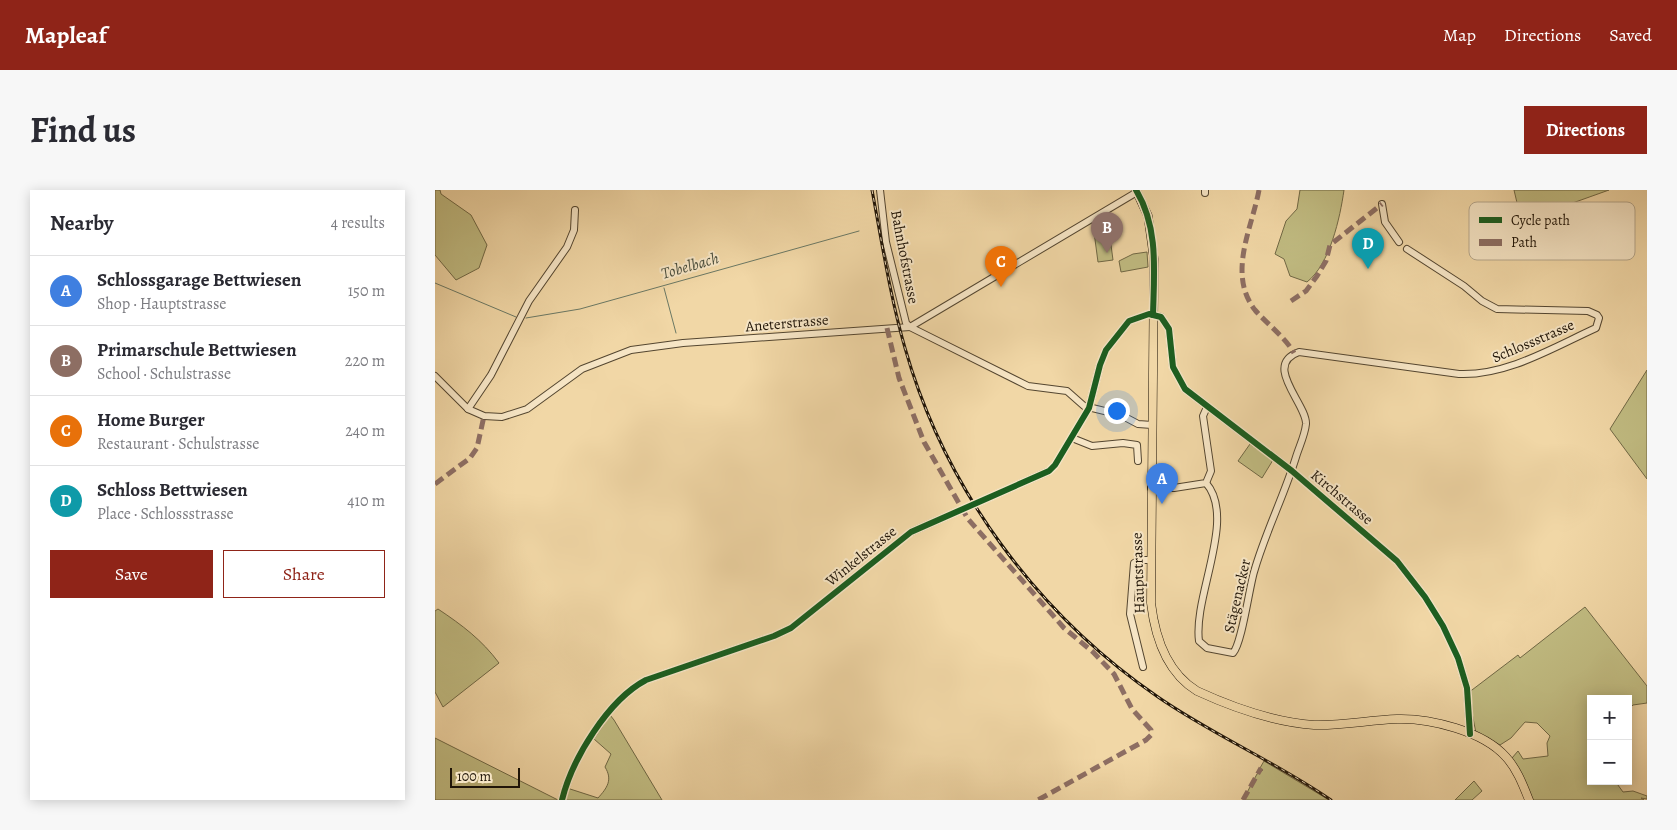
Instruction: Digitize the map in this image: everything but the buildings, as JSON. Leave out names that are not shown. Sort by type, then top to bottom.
[{"type":"main road","name":"Hauptstrasse","points":[[1136,191],[1148,216],[1154,249],[1151,603],[1161,646],[1175,673],[1197,691],[1241,708],[1288,722],[1333,725],[1414,720],[1470,734],[1491,744],[1507,758],[1516,771],[1529,800]]},
{"type":"street","name":"Bahnhofstrasse","points":[[880,190],[889,258],[906,323],[910,327]]},
{"type":"street","points":[[910,327],[1136,191]]},
{"type":"street","points":[[1382,204],[1385,222],[1399,242]]},
{"type":"street","points":[[468,409],[491,375],[529,301],[567,246],[574,230],[575,210]]},
{"type":"street","name":"Schlossstrasse","points":[[1291,470],[1306,425],[1303,409],[1292,393],[1285,376],[1287,363],[1294,354],[1299,352],[1459,374],[1482,374],[1496,371],[1546,351],[1596,328],[1599,323],[1597,315],[1588,311],[1509,310],[1489,306],[1407,249]]},
{"type":"street","name":"Winkelstrasse","points":[[562,800],[581,755],[612,706],[632,687],[645,680],[774,636],[791,628],[911,532],[1049,471],[1055,465],[1089,408],[1100,365],[1106,350],[1129,321],[1149,314],[1153,315]]},
{"type":"street","name":"Kirchstrasse","points":[[1153,315],[1161,317],[1168,325],[1173,367],[1177,378],[1185,389],[1291,470],[1397,561],[1425,597],[1443,626],[1458,658],[1467,688],[1470,734]]},
{"type":"street","points":[[910,327],[1028,386],[1067,391],[1089,408],[1121,415],[1138,424],[1152,425]]},
{"type":"street","name":"Aneterstrasse","points":[[435,376],[468,409],[484,416],[502,417],[527,409],[582,370],[631,350],[654,346],[910,327]]},
{"type":"street","points":[[1151,488],[1174,488],[1206,483],[1211,471],[1203,416],[1207,407]]},
{"type":"street","points":[[1072,438],[1092,446],[1123,443],[1137,445],[1138,461]]},
{"type":"street","name":"Stägenacker","points":[[1206,483],[1214,495],[1217,518],[1199,613],[1198,637],[1201,644],[1207,648],[1233,652],[1238,644],[1247,599],[1263,543],[1291,470]]},
{"type":"street","points":[[1143,667],[1131,625],[1130,600],[1134,563],[1140,560],[1150,560]]},
{"type":"shaded area","points":[[435,190],[440,190],[441,194],[471,215],[487,245],[479,268],[456,280],[435,255]]},
{"type":"shaded area","points":[[1300,190],[1344,190],[1333,240],[1322,264],[1307,282],[1290,276],[1284,259],[1275,254],[1286,221],[1297,209]]},
{"type":"shaded area","points":[[1514,190],[1609,190],[1575,202],[1517,202]]},
{"type":"shaded area","points":[[1109,230],[1113,260],[1098,262],[1094,232]]},
{"type":"shaded area","points":[[1147,252],[1148,267],[1121,272],[1119,261],[1133,254]]},
{"type":"shaded area","points":[[1647,370],[1647,479],[1610,429]]},
{"type":"shaded area","points":[[1250,444],[1273,460],[1262,478],[1238,461]]},
{"type":"shaded area","points":[[1585,607],[1647,686],[1647,703],[1632,706],[1632,695],[1587,695],[1587,785],[1618,785],[1623,792],[1633,791],[1647,796],[1647,799],[1531,800],[1512,758],[1518,751],[1523,759],[1548,756],[1547,743],[1550,736],[1537,723],[1525,722],[1511,738],[1500,745],[1476,733],[1468,693],[1518,655],[1520,658]]},
{"type":"shaded area","points":[[438,609],[471,633],[499,663],[443,707],[435,692],[435,611]]},
{"type":"shaded area","points":[[610,715],[662,800],[563,800],[567,788],[598,798],[608,784],[609,776],[605,767],[611,754],[594,739]]},
{"type":"shaded area","points":[[435,738],[558,800],[435,800]]},
{"type":"shaded area","points":[[1264,761],[1329,800],[1243,800],[1257,774],[1263,770],[1260,768]]},
{"type":"shaded area","points":[[1474,781],[1482,791],[1472,800],[1455,800]]},
{"type":"waterway","name":"Tobelbach","points":[[526,318],[580,309],[859,231]]},
{"type":"waterway","points":[[435,283],[516,317]]},
{"type":"waterway","points":[[664,288],[676,333]]},
{"type":"railway","points":[[872,190],[895,309],[905,348],[922,400],[944,450],[971,499],[1001,544],[1035,587],[1073,627],[1114,664],[1179,711],[1289,773],[1331,800]]},
{"type":"marked path","points":[[1259,190],[1244,251],[1243,281],[1247,296],[1255,310],[1281,336],[1294,353]]},
{"type":"marked path","points":[[1291,301],[1306,291],[1317,276],[1326,261],[1330,245],[1382,204]]},
{"type":"marked path","points":[[887,328],[899,378],[924,442],[968,519],[1064,628],[1093,652],[1114,674],[1132,709],[1151,730],[1151,735],[1146,740],[1038,800]]},
{"type":"marked path","points":[[435,484],[470,458],[477,448],[484,416]]},
{"type":"marked path","points":[[1243,800],[1261,768]]},
{"type":"cycle path","points":[[1136,190],[1149,220],[1152,235],[1154,267],[1153,315]]},
{"type":"cycle path","points":[[562,800],[574,767],[593,732],[618,701],[632,689],[646,680],[774,636],[791,628],[911,532],[1049,471],[1055,465],[1089,408],[1100,365],[1106,350],[1129,321],[1149,314],[1161,317],[1169,329],[1173,367],[1185,389],[1292,471],[1397,561],[1425,597],[1443,626],[1458,658],[1467,688],[1470,734]]},
{"type":"place","name":"Primarschule Bettwiesen","points":[[1107,253]]},
{"type":"place","name":"Schloss Bettwiesen","points":[[1368,269]]},
{"type":"place","name":"Home Burger","points":[[1001,287]]},
{"type":"place","name":"Schlossgarage Bettwiesen","points":[[1162,504]]}]
